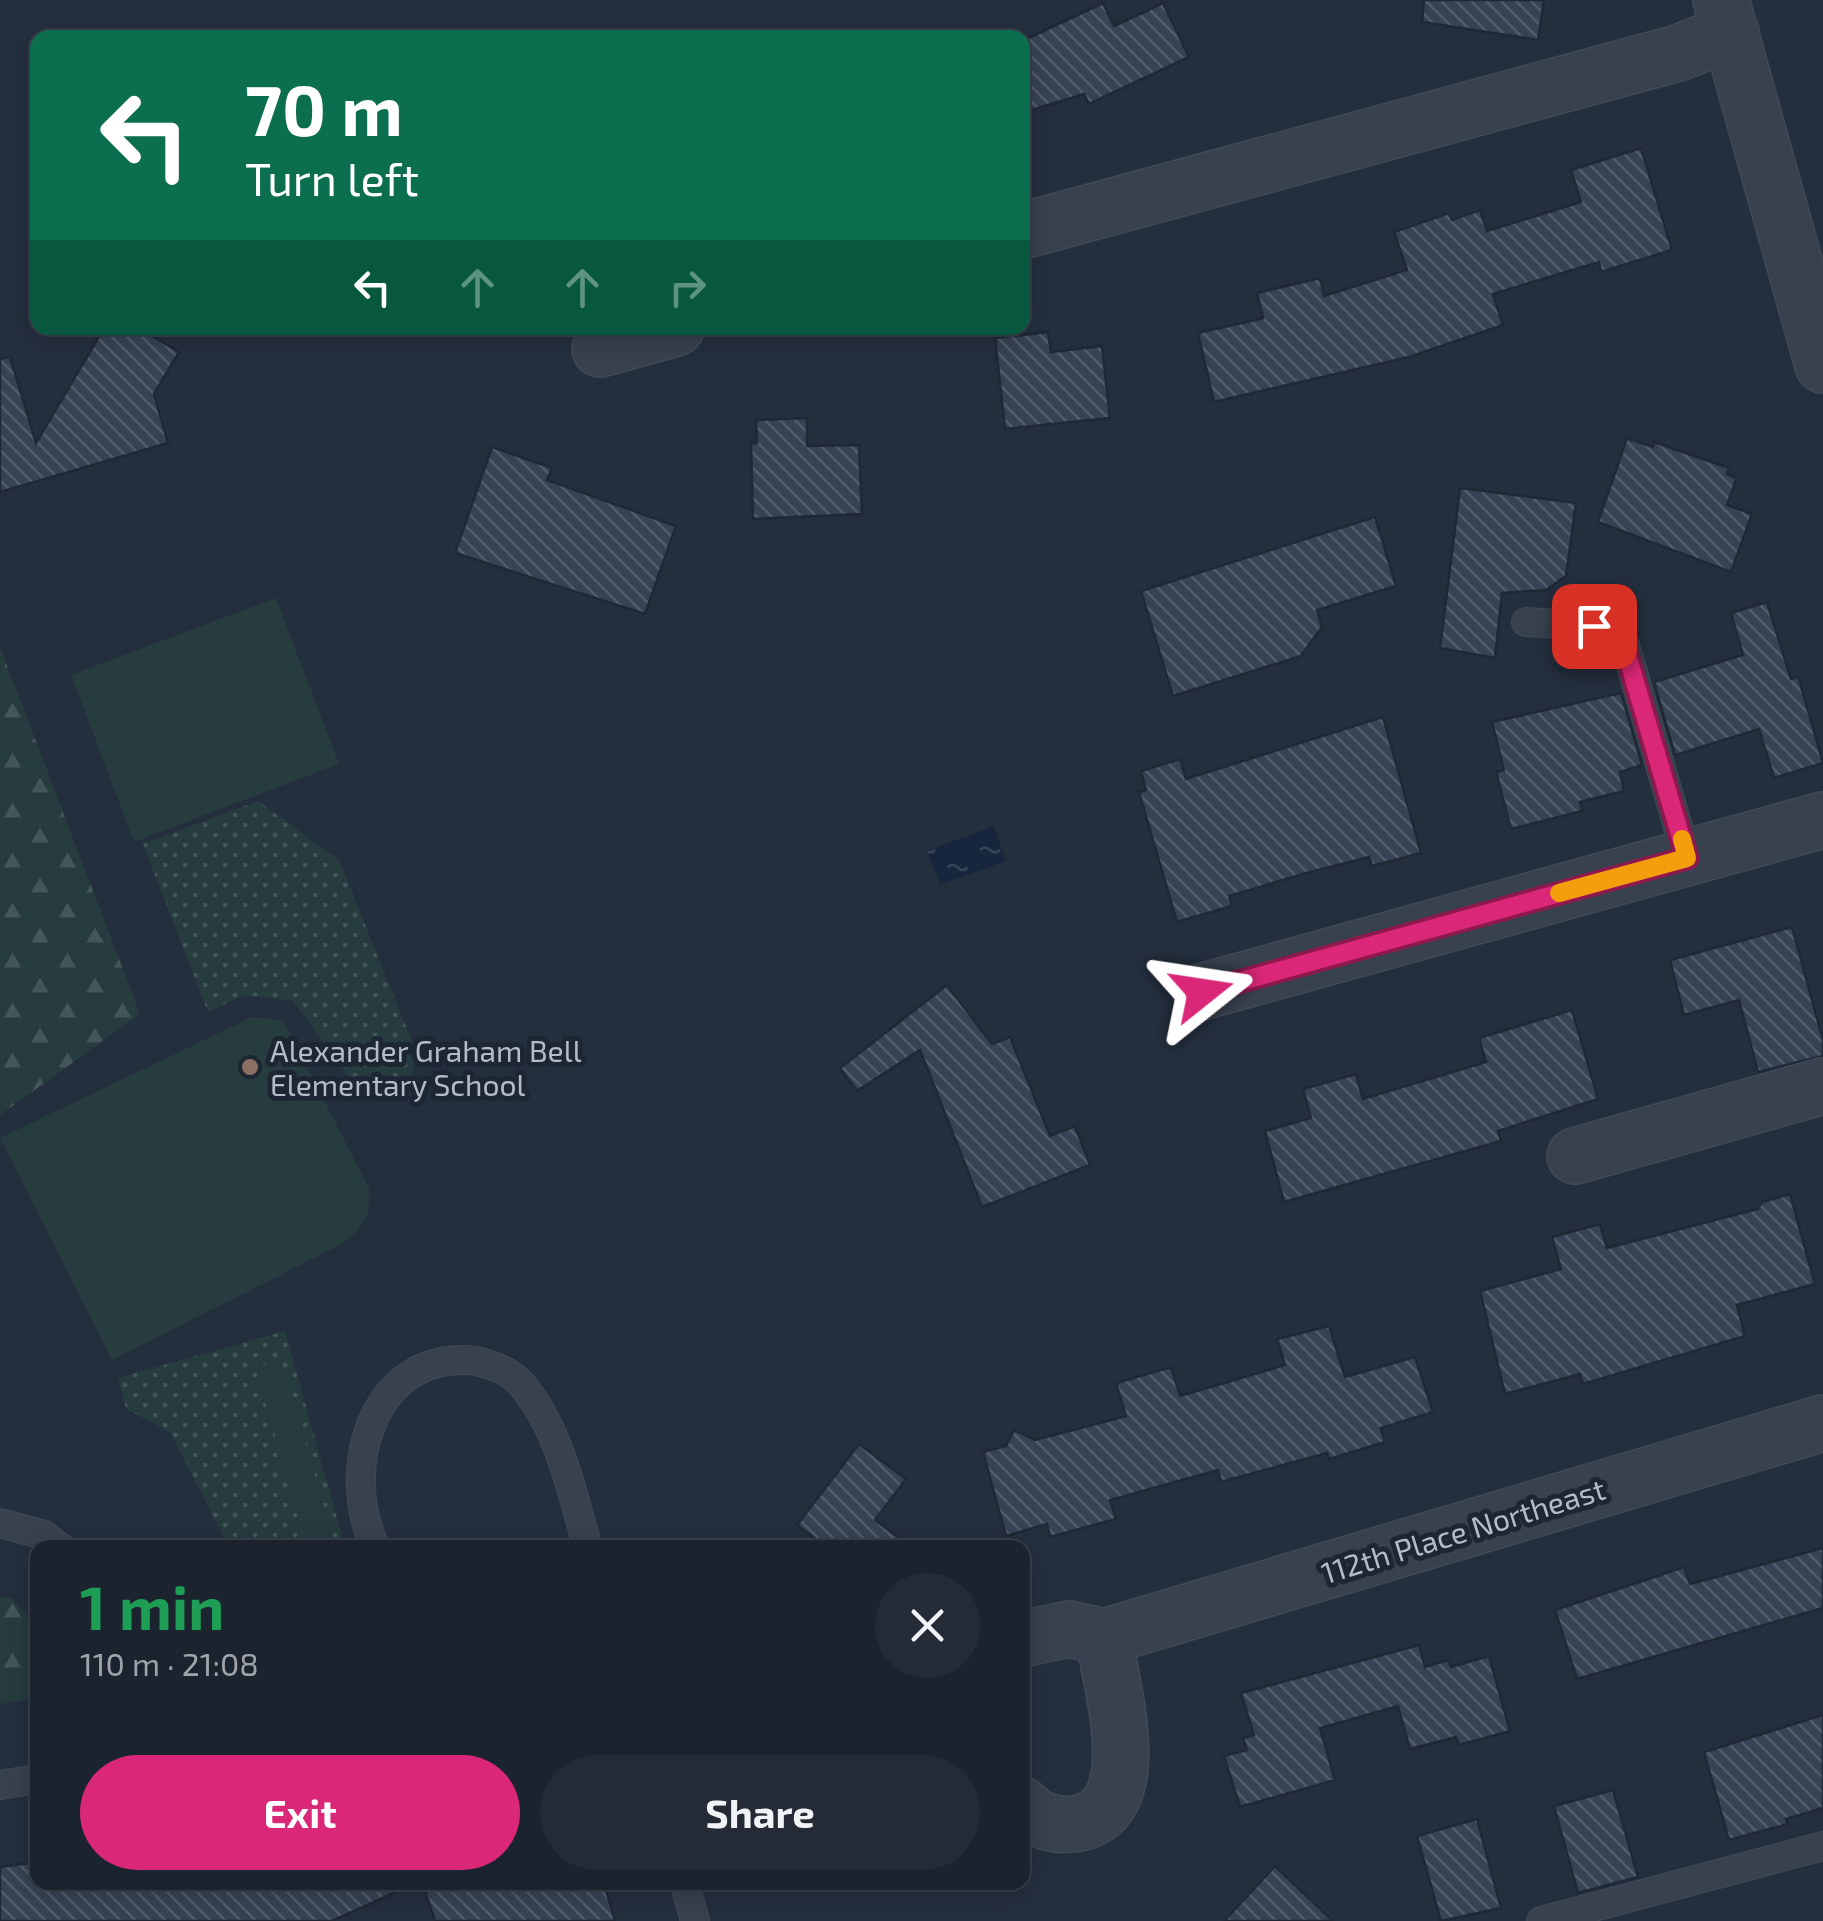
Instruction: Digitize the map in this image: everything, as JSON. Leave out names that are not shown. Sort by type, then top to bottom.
[{"type":"street","points":[[1030,229],[1678,53],[1726,16],[1823,365]]},
{"type":"street","points":[[600,349],[651,335]]},
{"type":"street","points":[[1202,992],[1823,820]]},
{"type":"street","points":[[1575,1156],[1823,1086]]},
{"type":"street","name":"112th Place Northeast","points":[[1030,1637],[1069,1629],[1104,1638],[1823,1423]]},
{"type":"street","points":[[1030,1811],[1042,1820],[1079,1823],[1094,1817],[1116,1793],[1122,1760],[1104,1638]]},
{"type":"lane","points":[[1526,622],[1594,626],[1624,645],[1687,858]]},
{"type":"lane","points":[[373,1540],[363,1513],[361,1471],[368,1430],[384,1396],[410,1372],[447,1360],[480,1360],[520,1382],[549,1427],[585,1540]]},
{"type":"lane","points":[[0,1523],[51,1540]]},
{"type":"lane","points":[[0,1784],[30,1780]]},
{"type":"lane","points":[[1540,1921],[1823,1846]]},
{"type":"lane","points":[[686,1890],[695,1921]]},
{"type":"green space","points":[[276,598],[339,764],[134,842],[71,675]]},
{"type":"green space","points":[[0,647],[140,1014],[0,1115]]},
{"type":"green space","points":[[258,801],[339,860],[416,1051],[411,1076],[388,1089],[358,1089],[293,1001],[244,995],[208,1012],[143,844]]},
{"type":"green space","points":[[252,1017],[283,1020],[369,1188],[367,1213],[361,1226],[342,1244],[112,1360],[0,1138]]},
{"type":"green space","points":[[285,1331],[343,1540],[225,1540],[170,1432],[126,1409],[118,1378]]},
{"type":"green space","points":[[281,1359],[334,1540],[305,1540],[255,1367]]},
{"type":"green space","points":[[0,1596],[11,1598],[30,1619],[30,1699],[0,1704]]},
{"type":"water","points":[[994,826],[1006,861],[940,885],[927,851]]},
{"type":"building","points":[[1424,0],[1544,0],[1538,40],[1422,22]]},
{"type":"building","points":[[1103,3],[1114,26],[1163,3],[1189,57],[1089,104],[1084,94],[1030,111],[1030,37]]},
{"type":"building","points":[[1641,148],[1672,250],[1601,272],[1599,262],[1493,294],[1503,325],[1409,357],[1214,402],[1198,333],[1263,318],[1257,293],[1320,278],[1324,296],[1407,270],[1394,232],[1449,213],[1452,220],[1480,210],[1487,231],[1581,202],[1571,170]]},
{"type":"building","points":[[1048,332],[1051,352],[1102,346],[1110,418],[1005,429],[995,338]]},
{"type":"building","points":[[100,335],[151,335],[179,352],[154,394],[168,443],[0,492],[0,359],[10,357],[36,443]]},
{"type":"building","points":[[807,418],[807,446],[859,445],[862,514],[753,519],[751,443],[757,443],[756,420]]},
{"type":"building","points":[[1627,438],[1653,447],[1654,442],[1729,468],[1727,474],[1737,478],[1727,505],[1752,514],[1731,572],[1598,522]]},
{"type":"building","points":[[492,447],[552,468],[547,480],[676,526],[645,614],[455,553]]},
{"type":"building","points":[[1460,488],[1576,503],[1566,576],[1546,590],[1502,593],[1495,658],[1440,648]]},
{"type":"building","points":[[1375,517],[1396,586],[1317,610],[1322,627],[1301,656],[1173,696],[1141,591]]},
{"type":"building","points":[[1767,602],[1791,679],[1798,676],[1823,763],[1774,778],[1759,729],[1675,755],[1654,682],[1743,655],[1731,613]]},
{"type":"building","points":[[1621,693],[1642,765],[1620,772],[1624,791],[1580,802],[1582,811],[1511,829],[1496,772],[1504,770],[1492,722]]},
{"type":"building","points":[[1383,717],[1421,853],[1372,866],[1369,857],[1303,874],[1229,896],[1232,906],[1177,922],[1139,792],[1146,790],[1141,771],[1180,759],[1186,779]]},
{"type":"building","points":[[1792,927],[1823,1040],[1823,1056],[1758,1072],[1739,1000],[1684,1015],[1670,960]]},
{"type":"building","points":[[947,985],[992,1044],[1010,1037],[1050,1136],[1075,1126],[1090,1165],[982,1207],[920,1050],[857,1091],[840,1068]]},
{"type":"building","points":[[1572,1010],[1598,1099],[1498,1131],[1501,1141],[1284,1202],[1265,1131],[1311,1118],[1303,1089],[1356,1074],[1363,1099],[1486,1062],[1479,1038]]},
{"type":"building","points":[[1790,1194],[1815,1284],[1737,1305],[1745,1336],[1583,1384],[1580,1374],[1505,1394],[1480,1291],[1561,1269],[1552,1237],[1600,1224],[1607,1248],[1758,1209],[1762,1202]]},
{"type":"building","points":[[1329,1326],[1345,1377],[1415,1357],[1433,1412],[1381,1428],[1385,1442],[1329,1459],[1327,1453],[1221,1482],[1218,1470],[1110,1500],[1116,1519],[1050,1537],[1047,1524],[1006,1536],[983,1452],[1006,1446],[1014,1430],[1035,1440],[1126,1416],[1116,1383],[1171,1367],[1180,1396],[1285,1365],[1277,1339]]},
{"type":"building","points":[[859,1444],[906,1479],[875,1520],[902,1540],[817,1540],[797,1525]]},
{"type":"building","points":[[1823,1548],[1823,1608],[1577,1679],[1555,1610],[1684,1567],[1690,1584]]},
{"type":"building","points":[[1419,1645],[1425,1667],[1448,1660],[1451,1667],[1489,1656],[1510,1731],[1459,1745],[1456,1737],[1410,1749],[1398,1706],[1320,1728],[1335,1780],[1240,1807],[1224,1756],[1247,1750],[1243,1738],[1254,1735],[1241,1693]]},
{"type":"building","points":[[1823,1715],[1823,1808],[1786,1819],[1788,1824],[1729,1840],[1704,1752]]},
{"type":"building","points":[[1613,1790],[1638,1877],[1578,1893],[1554,1806]]},
{"type":"building","points":[[1477,1819],[1501,1908],[1441,1921],[1417,1836]]},
{"type":"building","points":[[30,1863],[30,1890],[400,1890],[332,1921],[0,1921],[0,1867]]},
{"type":"building","points":[[1275,1866],[1333,1921],[1224,1921]]},
{"type":"building","points":[[425,1890],[606,1890],[615,1921],[435,1921]]},
{"type":"slow traffic","points":[[1559,893],[1687,858],[1682,839]]},
{"type":"place","name":"Alexander Graham Bell Elementary School","points":[[250,1067]]},
{"type":"route","points":[[1202,992],[1687,858],[1624,645],[1612,633],[1594,626]]}]
